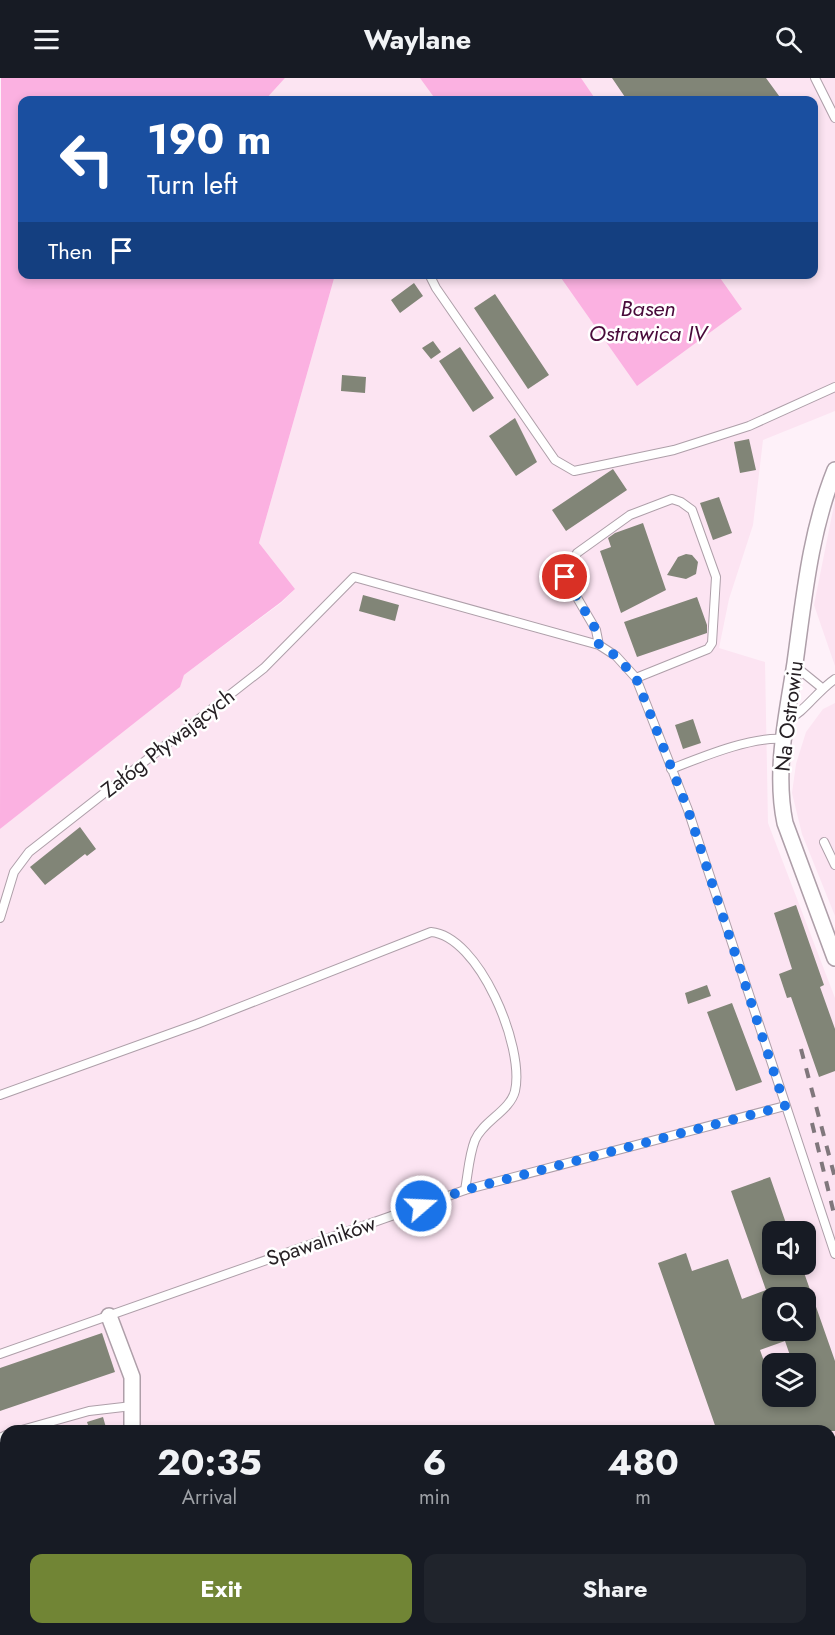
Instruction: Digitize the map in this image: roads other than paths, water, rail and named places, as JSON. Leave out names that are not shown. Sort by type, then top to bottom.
[{"type":"street","name":"Na Ostrowiu","points":[[835,470],[816,527],[786,721],[781,802],[835,957]]},
{"type":"street","points":[[109,1316],[132,1377],[132,1425]]},
{"type":"lane","points":[[815,78],[835,118]]},
{"type":"lane","points":[[432,279],[555,460],[574,471],[695,444],[749,426],[835,387]]},
{"type":"lane","points":[[636,678],[708,649],[712,643],[716,577],[692,510],[672,499],[630,515],[577,553],[565,577],[596,630],[599,645],[616,656],[636,678],[688,810],[835,1254]]},
{"type":"lane","name":"Załóg Pływających","points":[[0,918],[14,872],[28,852],[264,668],[354,577],[599,645]]},
{"type":"lane","points":[[794,666],[822,688]]},
{"type":"lane","points":[[786,721],[795,717],[822,688],[835,679]]},
{"type":"lane","points":[[671,768],[762,740],[784,739]]},
{"type":"lane","points":[[824,842],[835,865]]},
{"type":"lane","points":[[0,1095],[248,1004],[431,932],[442,933],[459,946],[489,984],[507,1021],[518,1068],[514,1094],[475,1139],[465,1190]]},
{"type":"lane","name":"Spawalników","points":[[0,1353],[465,1190],[785,1106]]},
{"type":"lane","points":[[39,1425],[89,1411],[132,1406]]},
{"type":"water","points":[[1,78],[285,78],[269,96],[18,96],[18,279],[334,279],[259,543],[295,589],[184,675],[180,687],[0,829]]},
{"type":"water","points":[[420,78],[581,78],[593,96],[433,96]]},
{"type":"water","name":"Basen Ostrawica IV","points":[[562,279],[721,279],[742,309],[637,386]]},
{"type":"railway","points":[[801,1049],[835,1178]]},
{"type":"railway","points":[[812,1123],[835,1218]]}]
